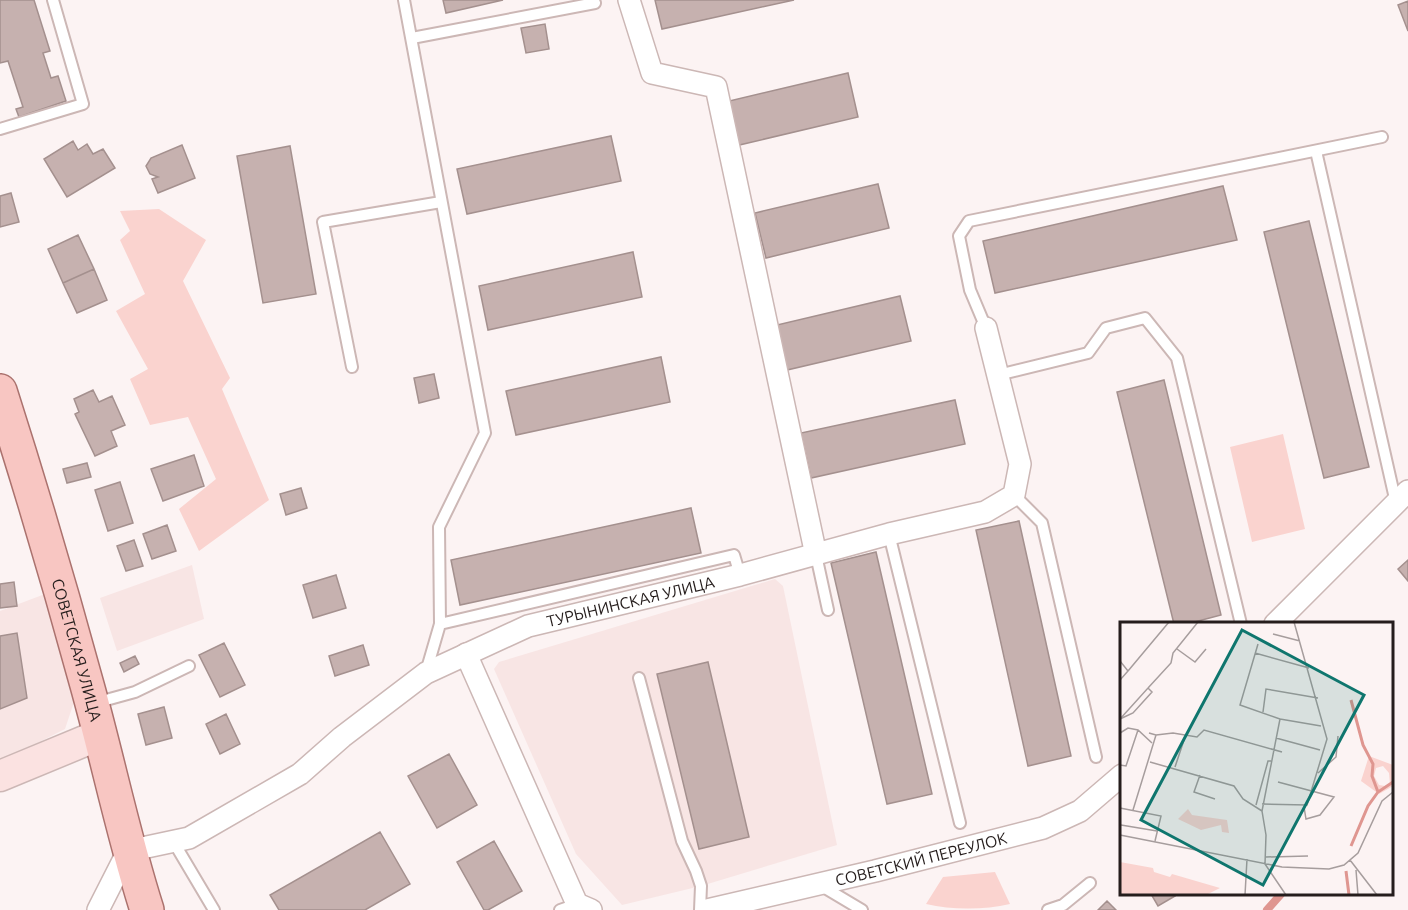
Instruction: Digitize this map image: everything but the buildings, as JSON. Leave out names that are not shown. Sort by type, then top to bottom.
[{"type":"main road","name":"СОВЕТСКАЯ УЛИЦА","points":[[0,391],[31,487],[96,719],[128,851],[147,910]]},
{"type":"street","points":[[629,0],[652,73],[716,87],[816,555]]},
{"type":"street","points":[[986,328],[1020,464],[1014,495]]},
{"type":"street","name":"ТУРЫНИНСКАЯ УЛИЦА","points":[[128,851],[189,838],[300,774],[342,737],[426,673],[528,626],[740,575],[889,534],[985,512],[1014,495]]},
{"type":"street","points":[[1277,622],[1402,497]]},
{"type":"street","points":[[466,654],[576,908]]},
{"type":"street","points":[[0,776],[96,719]]},
{"type":"street","name":"СОВЕТСКИЙ ПЕРЕУЛОК","points":[[707,910],[1043,828],[1080,811],[1120,778]]},
{"type":"street","points":[[98,910],[128,851]]},
{"type":"lane","points":[[0,129],[83,104],[53,0]]},
{"type":"lane","points":[[404,0],[486,433],[439,527],[440,624],[426,673]]},
{"type":"lane","points":[[412,38],[595,3]]},
{"type":"lane","points":[[986,328],[970,290],[959,236],[969,221],[1382,137]]},
{"type":"lane","points":[[1316,151],[1402,497]]},
{"type":"lane","points":[[352,367],[323,222],[441,202]]},
{"type":"lane","points":[[998,375],[1088,352],[1106,328],[1145,318],[1177,358],[1241,622]]},
{"type":"lane","points":[[1014,495],[1042,523],[1096,757]]},
{"type":"lane","points":[[889,534],[960,823]]},
{"type":"lane","points":[[440,624],[734,555],[740,575]]},
{"type":"lane","points":[[816,555],[828,610]]},
{"type":"lane","points":[[96,719],[135,692],[189,666]]},
{"type":"lane","points":[[639,678],[682,841],[701,886],[700,910]]},
{"type":"lane","points":[[172,841],[214,910]]},
{"type":"lane","points":[[1048,910],[1063,905],[1090,882]]},
{"type":"lane","points":[[817,883],[862,910]]},
{"type":"shaded area","points":[[159,209],[206,240],[183,281],[230,378],[222,389],[269,500],[199,551],[179,509],[216,479],[188,417],[150,425],[130,379],[148,369],[116,311],[145,294],[120,240],[130,231],[120,211]]},
{"type":"shaded area","points":[[1283,434],[1305,529],[1252,542],[1230,447]]},
{"type":"shaded area","points":[[192,565],[204,619],[117,651],[100,598]]},
{"type":"shaded area","points":[[775,579],[783,586],[837,845],[701,886],[622,905],[576,854],[494,669],[499,662]]},
{"type":"shaded area","points":[[45,594],[75,699],[65,729],[0,762],[0,611]]},
{"type":"shaded area","points":[[995,872],[1010,904],[968,908],[926,904],[943,877]]},
{"type":"waterway","points":[[1267,910],[1280,895]]}]
